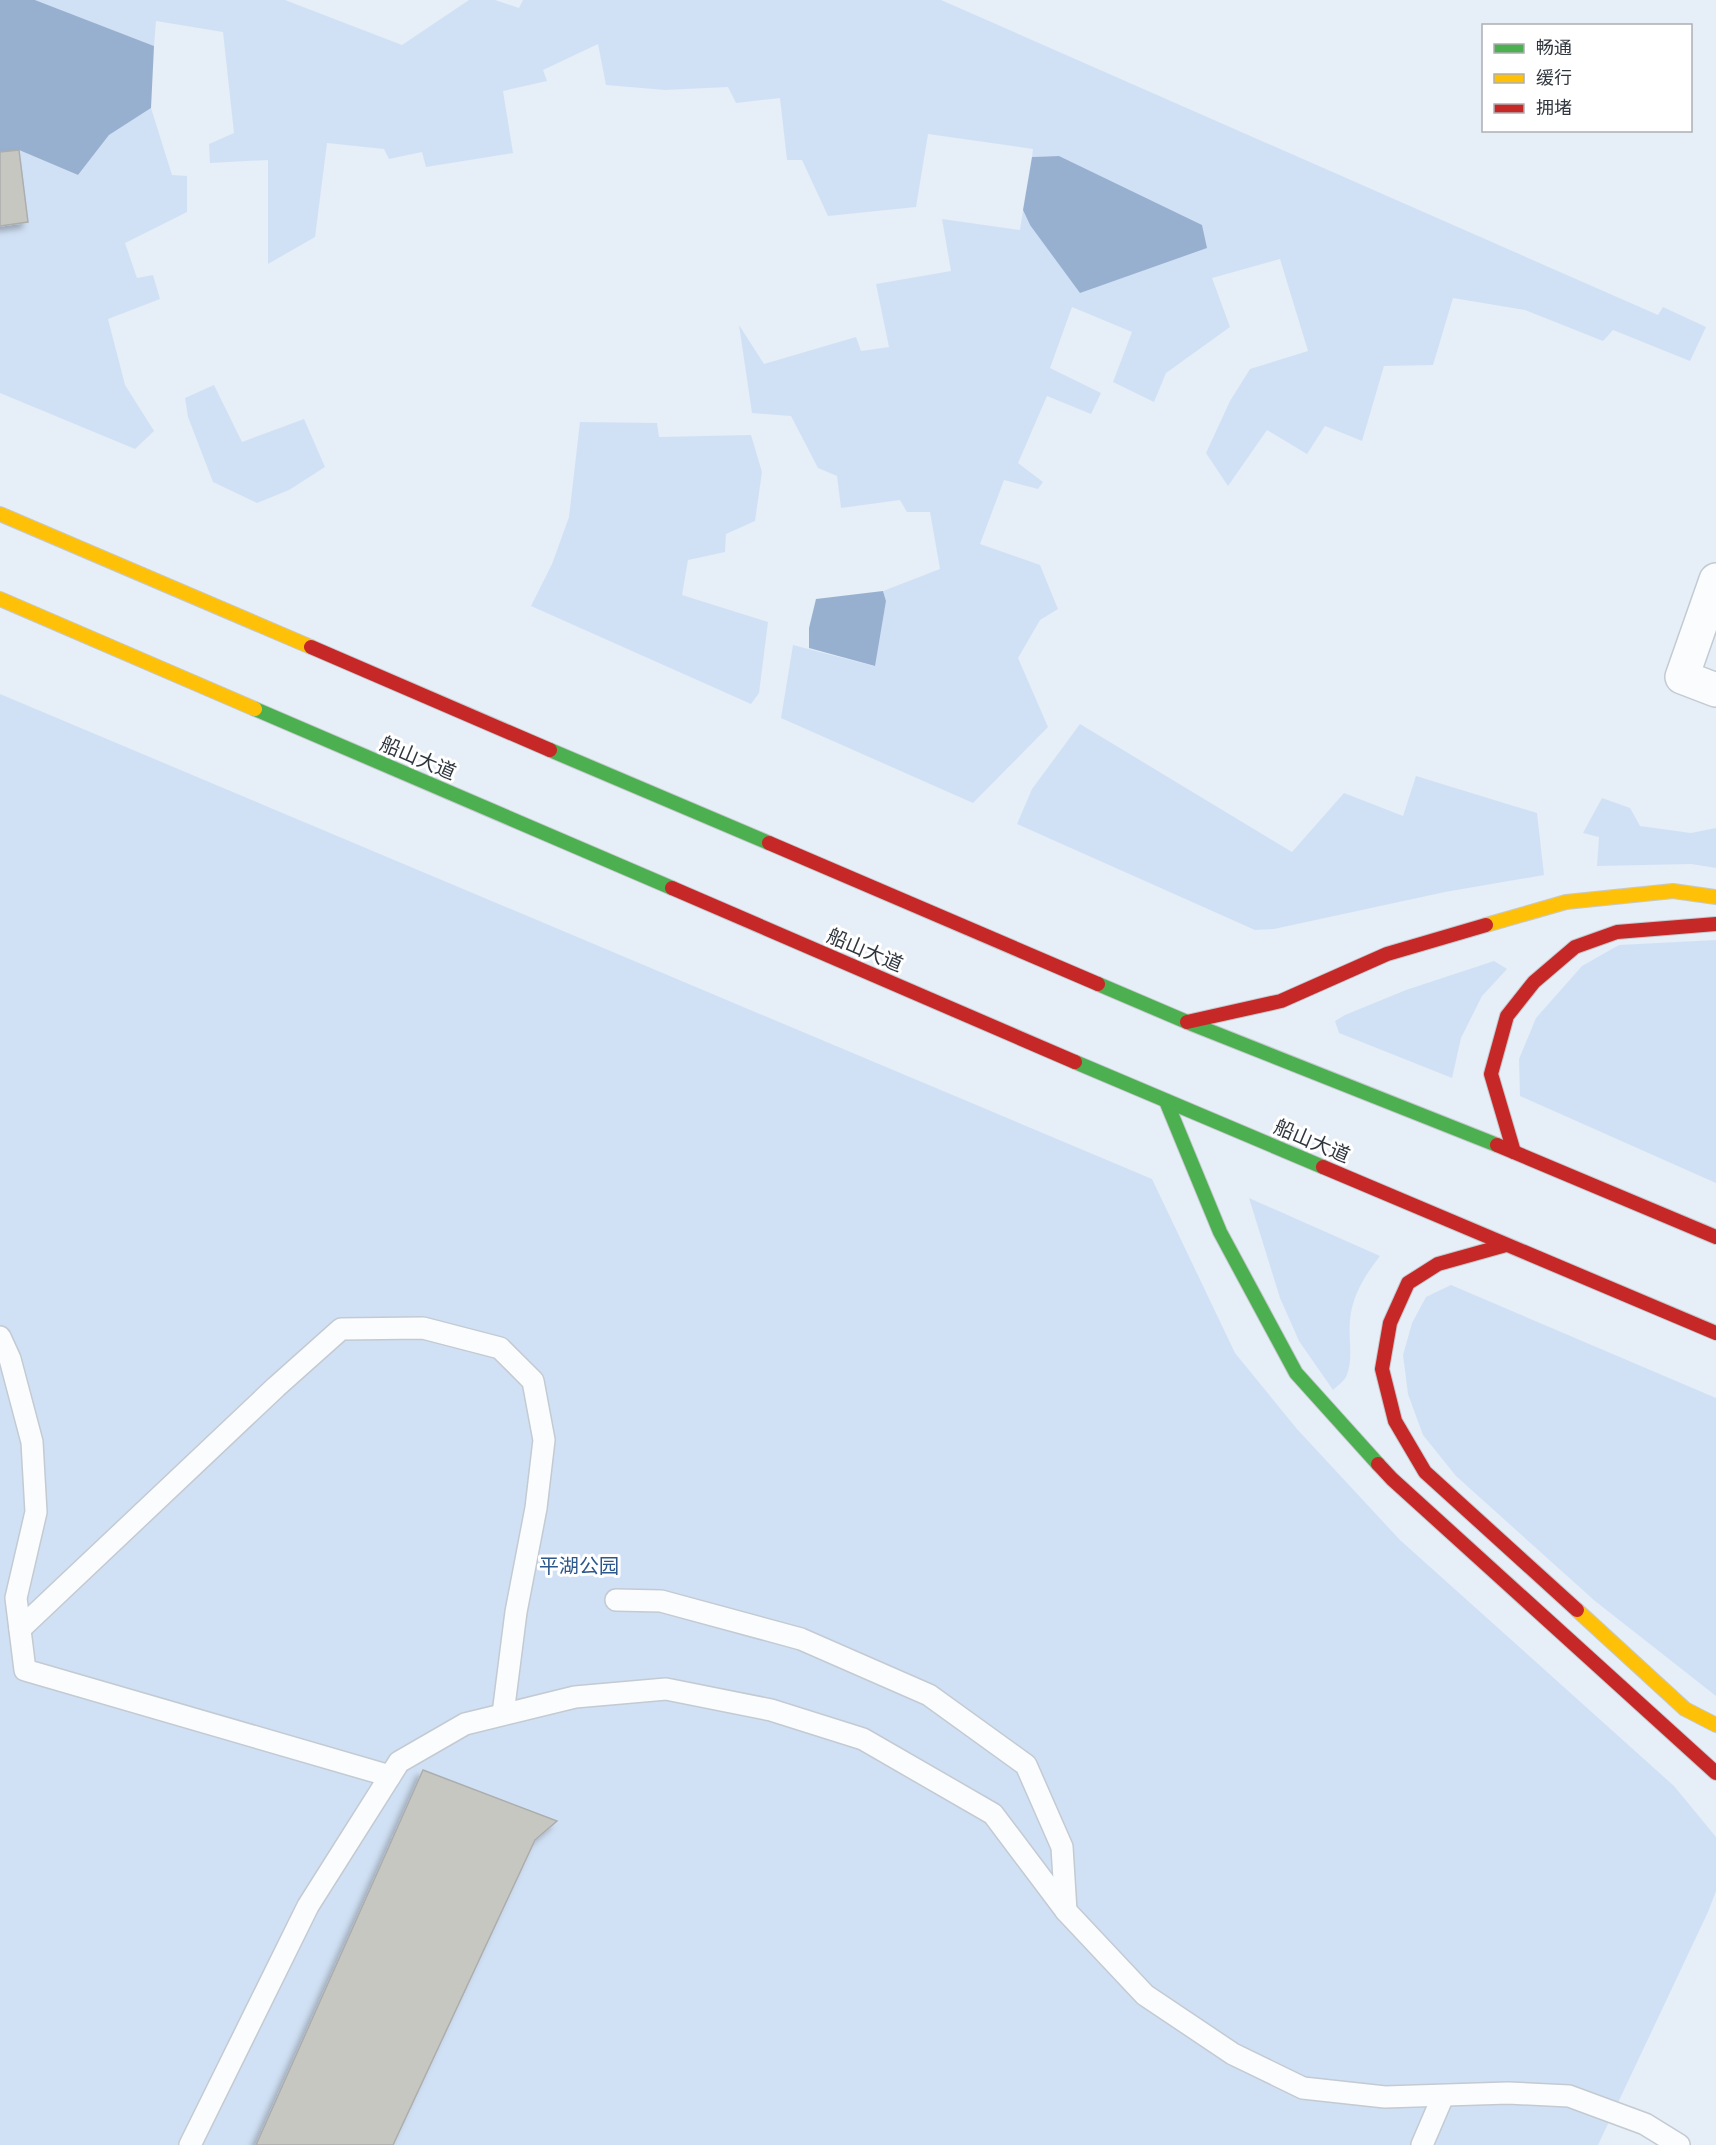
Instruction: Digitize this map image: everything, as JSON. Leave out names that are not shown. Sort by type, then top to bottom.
[{"type":"highway","points":[[0,514],[1187,1022],[1514,1152],[1716,1237]]},
{"type":"highway","name":"船山大道","points":[[0,599],[1166,1101],[1716,1333]]},
{"type":"highway","points":[[1187,1022],[1281,1000],[1387,954],[1566,902],[1673,891],[1716,897]]},
{"type":"highway","points":[[1514,1152],[1491,1074],[1507,1016],[1534,982],[1575,947],[1617,933],[1716,924]]},
{"type":"highway","points":[[1166,1101],[1220,1232],[1296,1373],[1392,1479],[1716,1773]]},
{"type":"highway","points":[[1506,1245],[1438,1264],[1408,1283],[1390,1323],[1382,1369],[1395,1421],[1425,1472],[1685,1709],[1716,1725]]},
{"type":"street","points":[[1716,580],[1682,677],[1716,690]]},
{"type":"lane","points":[[20,1629],[276,1387],[341,1329],[423,1328],[500,1348],[533,1381],[544,1440],[536,1508],[516,1612],[503,1714]]},
{"type":"lane","points":[[0,1338],[10,1359],[32,1443],[36,1512],[16,1598],[24,1670],[390,1776]]},
{"type":"lane","points":[[616,1600],[661,1601],[801,1639],[929,1695],[1026,1765],[1062,1847],[1066,1911]]},
{"type":"lane","points":[[190,2145],[308,1906],[399,1762],[465,1724],[575,1697],[666,1689],[771,1710],[863,1739],[993,1814],[1066,1911],[1145,1995],[1233,2054],[1303,2088],[1385,2097],[1508,2093],[1569,2096],[1645,2124],[1679,2145]]},
{"type":"lane","points":[[1422,2145],[1443,2096]]},
{"type":"green space","points":[[35,0],[285,0],[402,45],[469,0],[495,0],[519,8],[523,0],[941,0],[1658,315],[1663,307],[1706,327],[1690,361],[1613,330],[1603,341],[1525,310],[1453,298],[1433,365],[1384,366],[1362,441],[1325,426],[1307,454],[1267,430],[1228,486],[1206,453],[1230,401],[1250,369],[1308,351],[1280,259],[1212,278],[1230,327],[1166,373],[1154,402],[1113,382],[1132,332],[1072,307],[1050,368],[1101,393],[1091,414],[1047,396],[1018,463],[1043,482],[1038,489],[1004,480],[980,544],[1040,565],[1058,609],[1040,620],[1018,658],[1048,727],[973,803],[781,718],[793,645],[874,666],[886,601],[883,591],[940,569],[930,512],[907,512],[900,500],[841,508],[837,476],[818,468],[791,416],[752,413],[739,325],[764,364],[856,337],[861,351],[889,347],[876,284],[951,271],[942,219],[1020,230],[1023,210],[1030,225],[1059,156],[1032,157],[1033,149],[928,134],[916,207],[828,216],[802,160],[787,160],[780,98],[736,103],[728,87],[665,90],[606,85],[598,44],[543,70],[547,81],[503,91],[513,153],[426,167],[422,152],[389,159],[384,149],[327,143],[315,237],[268,264],[268,160],[210,163],[209,144],[234,133],[223,32],[156,21],[154,46]]},
{"type":"green space","points":[[151,108],[172,175],[187,176],[187,212],[125,243],[137,278],[153,275],[160,299],[108,319],[125,385],[154,431],[135,449],[0,393],[0,226],[28,222],[19,150],[78,175],[109,135]]},
{"type":"green space","points":[[214,385],[242,442],[304,419],[325,467],[289,490],[257,503],[213,482],[188,417],[185,398]]},
{"type":"green space","points":[[580,422],[657,423],[659,437],[751,435],[762,472],[755,521],[726,534],[725,552],[688,560],[682,595],[768,622],[759,693],[751,704],[531,606],[552,564],[569,517]]},
{"type":"green space","name":"平湖公园","points":[[0,694],[1152,1179],[1235,1353],[1297,1429],[1400,1540],[1674,1786],[1716,1837],[1716,1891],[1708,1912],[1598,2145],[0,2145]]},
{"type":"green space","points":[[1080,724],[1292,852],[1344,793],[1403,816],[1416,776],[1537,813],[1544,875],[1445,892],[1274,929],[1255,930],[1017,824],[1032,789]]},
{"type":"green space","points":[[1602,798],[1630,808],[1640,826],[1691,833],[1716,828],[1716,868],[1691,864],[1597,866],[1599,837],[1583,833]]},
{"type":"green space","points":[[1716,940],[1716,1183],[1520,1096],[1519,1059],[1536,1018],[1582,966],[1619,945]]},
{"type":"green space","points":[[1494,961],[1507,969],[1482,996],[1461,1038],[1452,1078],[1339,1033],[1335,1021],[1345,1015],[1406,990]]},
{"type":"green space","points":[[1249,1198],[1380,1256],[1356,1294],[1350,1320],[1348,1370],[1345,1379],[1333,1390],[1299,1341],[1280,1298]]},
{"type":"green space","points":[[1451,1285],[1716,1398],[1716,1696],[1595,1601],[1456,1476],[1423,1435],[1408,1394],[1403,1355],[1412,1323],[1426,1297]]},
{"type":"shaded area","points":[[0,0],[35,0],[154,46],[151,108],[109,135],[78,175],[19,150],[0,152]]},
{"type":"shaded area","points":[[1059,156],[1202,225],[1207,248],[1080,293],[1030,225],[1023,210],[1032,157]]},
{"type":"shaded area","points":[[883,591],[886,601],[875,666],[809,648],[809,628],[816,599]]},
{"type":"building","points":[[19,150],[28,222],[0,226],[0,152]]},
{"type":"building","points":[[423,1770],[557,1821],[535,1840],[393,2145],[256,2145]]},
{"type":"traffic: fast","points":[[255,709],[672,888]]},
{"type":"traffic: fast","points":[[550,750],[769,843]]},
{"type":"traffic: fast","points":[[1098,984],[1187,1022],[1497,1145]]},
{"type":"traffic: fast","points":[[1075,1062],[1323,1167]]},
{"type":"traffic: fast","points":[[1166,1101],[1220,1232],[1296,1373],[1378,1464]]},
{"type":"traffic: slow","points":[[0,514],[311,647]]},
{"type":"traffic: slow","points":[[0,599],[255,709]]},
{"type":"traffic: slow","points":[[1486,925],[1566,902],[1673,891],[1716,897]]},
{"type":"traffic: slow","points":[[1577,1610],[1685,1709],[1716,1725]]},
{"type":"traffic: jam","points":[[311,647],[550,750]]},
{"type":"traffic: jam","points":[[769,843],[1098,984]]},
{"type":"traffic: jam","points":[[672,888],[1075,1062]]},
{"type":"traffic: jam","points":[[1514,1152],[1491,1074],[1507,1016],[1534,982],[1575,947],[1617,932],[1716,924]]},
{"type":"traffic: jam","points":[[1187,1022],[1281,1001],[1387,954],[1486,925]]},
{"type":"traffic: jam","points":[[1497,1145],[1716,1237]]},
{"type":"traffic: jam","points":[[1323,1167],[1716,1333]]},
{"type":"traffic: jam","points":[[1506,1245],[1438,1264],[1408,1283],[1390,1323],[1382,1369],[1395,1421],[1425,1472],[1577,1610]]},
{"type":"traffic: jam","points":[[1378,1464],[1716,1773]]}]
